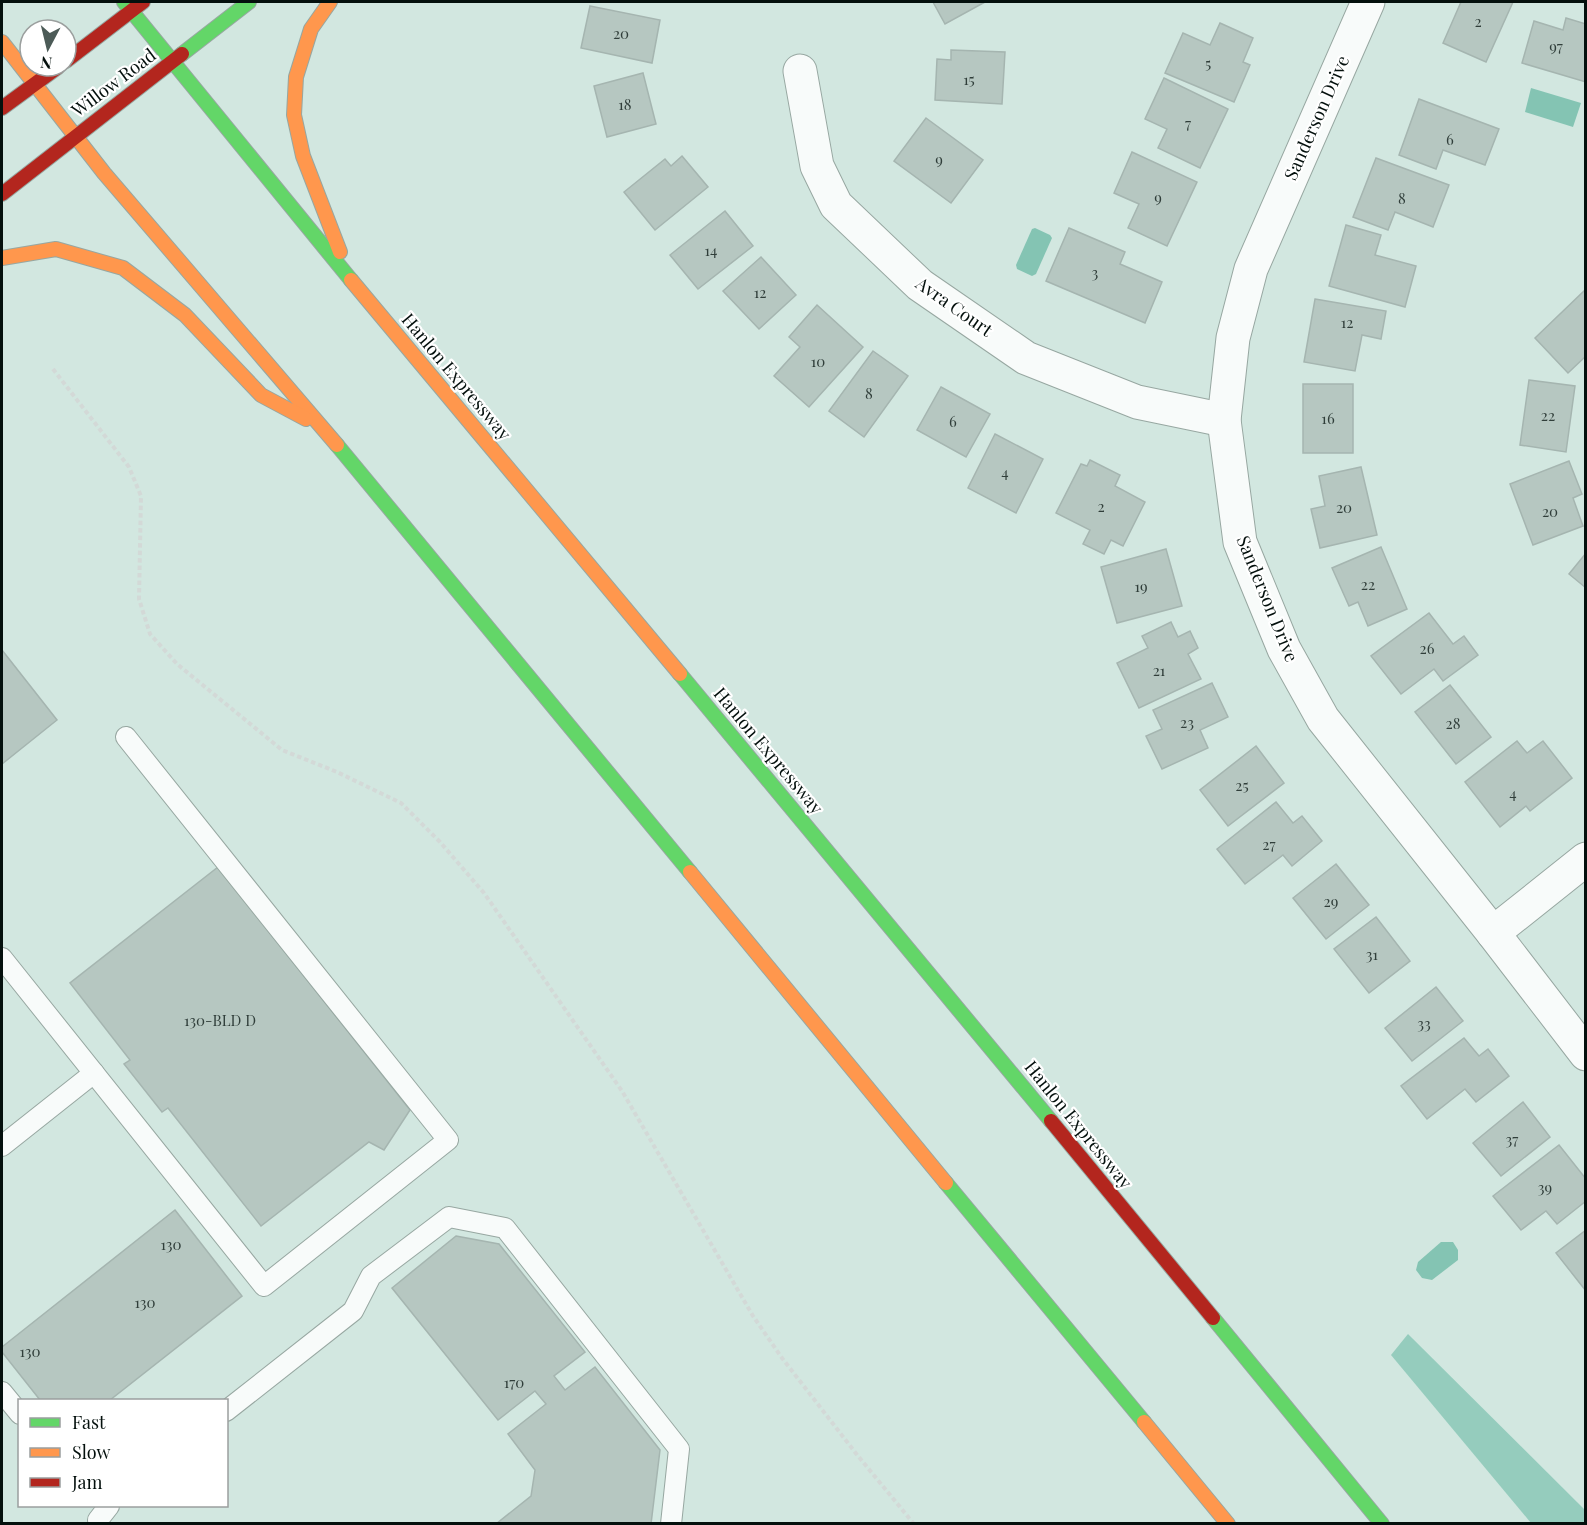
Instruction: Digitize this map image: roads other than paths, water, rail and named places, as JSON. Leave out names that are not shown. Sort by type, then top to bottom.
[{"type":"main road","name":"Willow Road","points":[[2,194],[249,2]]},
{"type":"main road","points":[[330,2],[311,29],[296,77],[294,116],[303,156],[348,276]]},
{"type":"main road","name":"Hanlon Expressway","points":[[133,4],[172,61],[348,276],[971,1023],[1382,1524]]},
{"type":"main road","points":[[78,51],[133,4]]},
{"type":"main road","points":[[2,42],[104,173],[322,427],[1228,1524]]},
{"type":"main road","points":[[2,108],[43,78]]},
{"type":"main road","points":[[2,258],[56,249],[123,268],[185,315],[261,395],[322,427]]},
{"type":"street","name":"Sanderson Drive","points":[[1368,2],[1251,269],[1233,338],[1224,420],[1240,543],[1284,649],[1323,719],[1586,1054]]},
{"type":"street","name":"Avra Court","points":[[800,71],[817,166],[836,205],[920,285],[1026,358],[1137,402],[1224,420]]},
{"type":"street","points":[[1493,933],[1586,859]]},
{"type":"lane","points":[[2,957],[264,1286],[448,1140],[126,737]]},
{"type":"lane","points":[[2,1146],[94,1073]]},
{"type":"lane","points":[[228,1409],[353,1311],[371,1276],[449,1217],[505,1228],[679,1449],[671,1524]]},
{"type":"lane","points":[[2,1392],[18,1412]]}]
